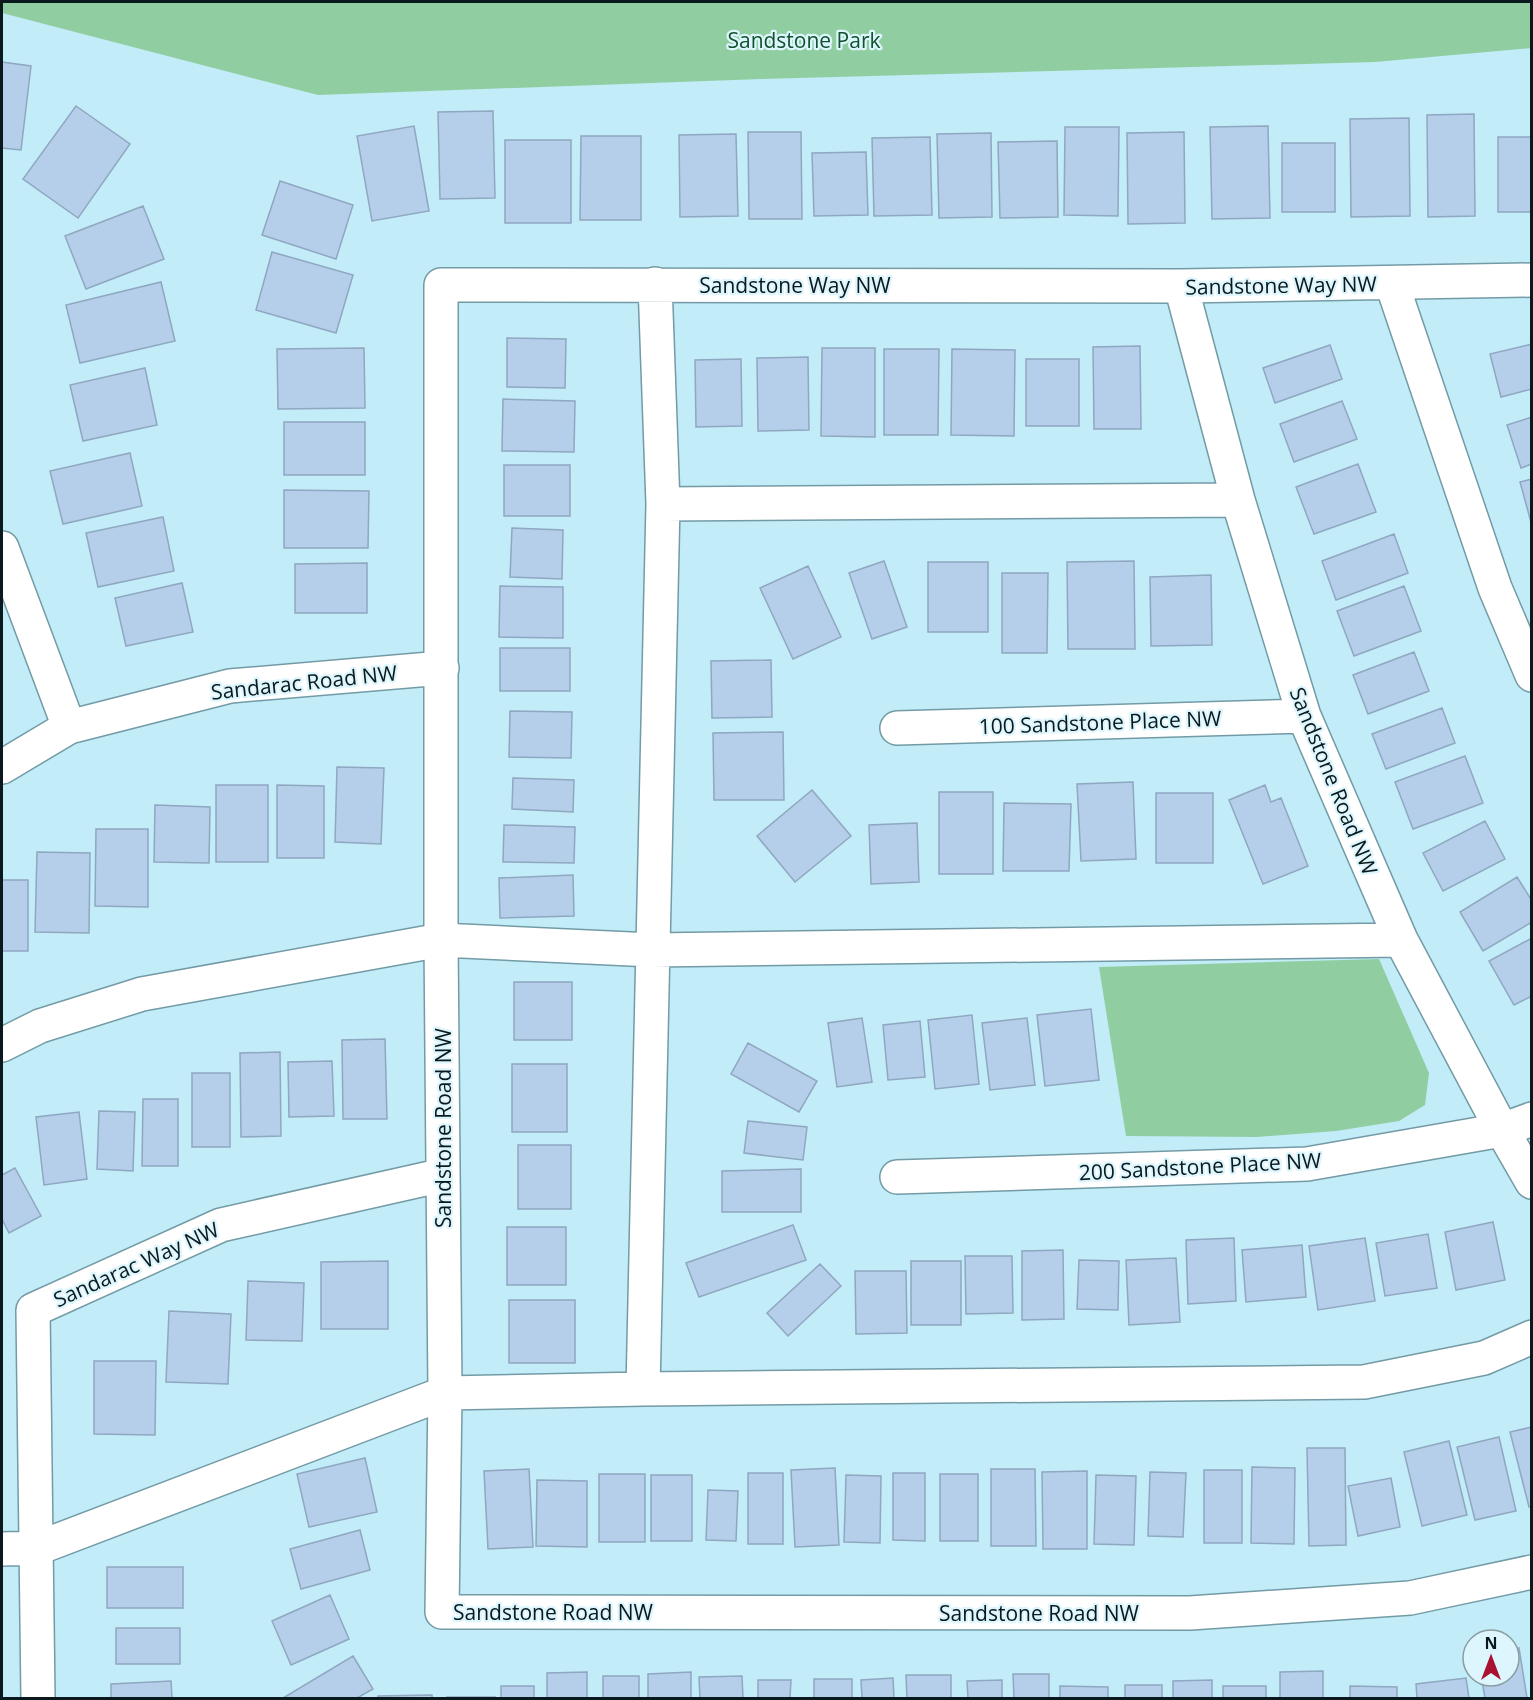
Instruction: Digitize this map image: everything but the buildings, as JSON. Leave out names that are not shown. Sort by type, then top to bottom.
[{"type":"street","name":"Sandstone Way NW","points":[[442,668],[441,285],[1181,286],[1532,280]]},
{"type":"street","points":[[643,1389],[663,504],[655,284]]},
{"type":"street","points":[[1392,284],[1495,588],[1532,675]]},
{"type":"street","name":"Sandstone Road NW","points":[[1181,286],[1238,500],[1304,716],[1401,940],[1517,1125],[1532,1182]]},
{"type":"street","points":[[663,504],[1238,500]]},
{"type":"street","points":[[2,548],[69,727]]},
{"type":"street","name":"Sandstone Road NW","points":[[442,668],[441,940],[445,1393],[442,1612],[1190,1613],[1410,1598],[1532,1572]]},
{"type":"street","name":"Sandarac Road NW","points":[[2,766],[69,727],[230,686],[442,668]]},
{"type":"street","name":"100 Sandstone Place NW","points":[[897,728],[1304,716]]},
{"type":"street","points":[[2,1045],[40,1026],[142,994],[441,940],[652,950],[1401,940]]},
{"type":"street","name":"200 Sandstone Place NW","points":[[897,1177],[1307,1164],[1517,1125]]},
{"type":"street","name":"Sandarac Way NW","points":[[39,1698],[33,1310],[221,1225],[443,1175]]},
{"type":"street","points":[[2,1549],[38,1548],[445,1393],[1364,1382],[1484,1358],[1532,1337]]},
{"type":"green space","name":"Sandstone Park","points":[[2,2],[1531,2],[1532,48],[1375,62],[761,79],[318,95],[2,13]]},
{"type":"green space","points":[[1379,959],[1429,1073],[1425,1105],[1399,1121],[1336,1131],[1257,1137],[1126,1136],[1099,967]]}]
